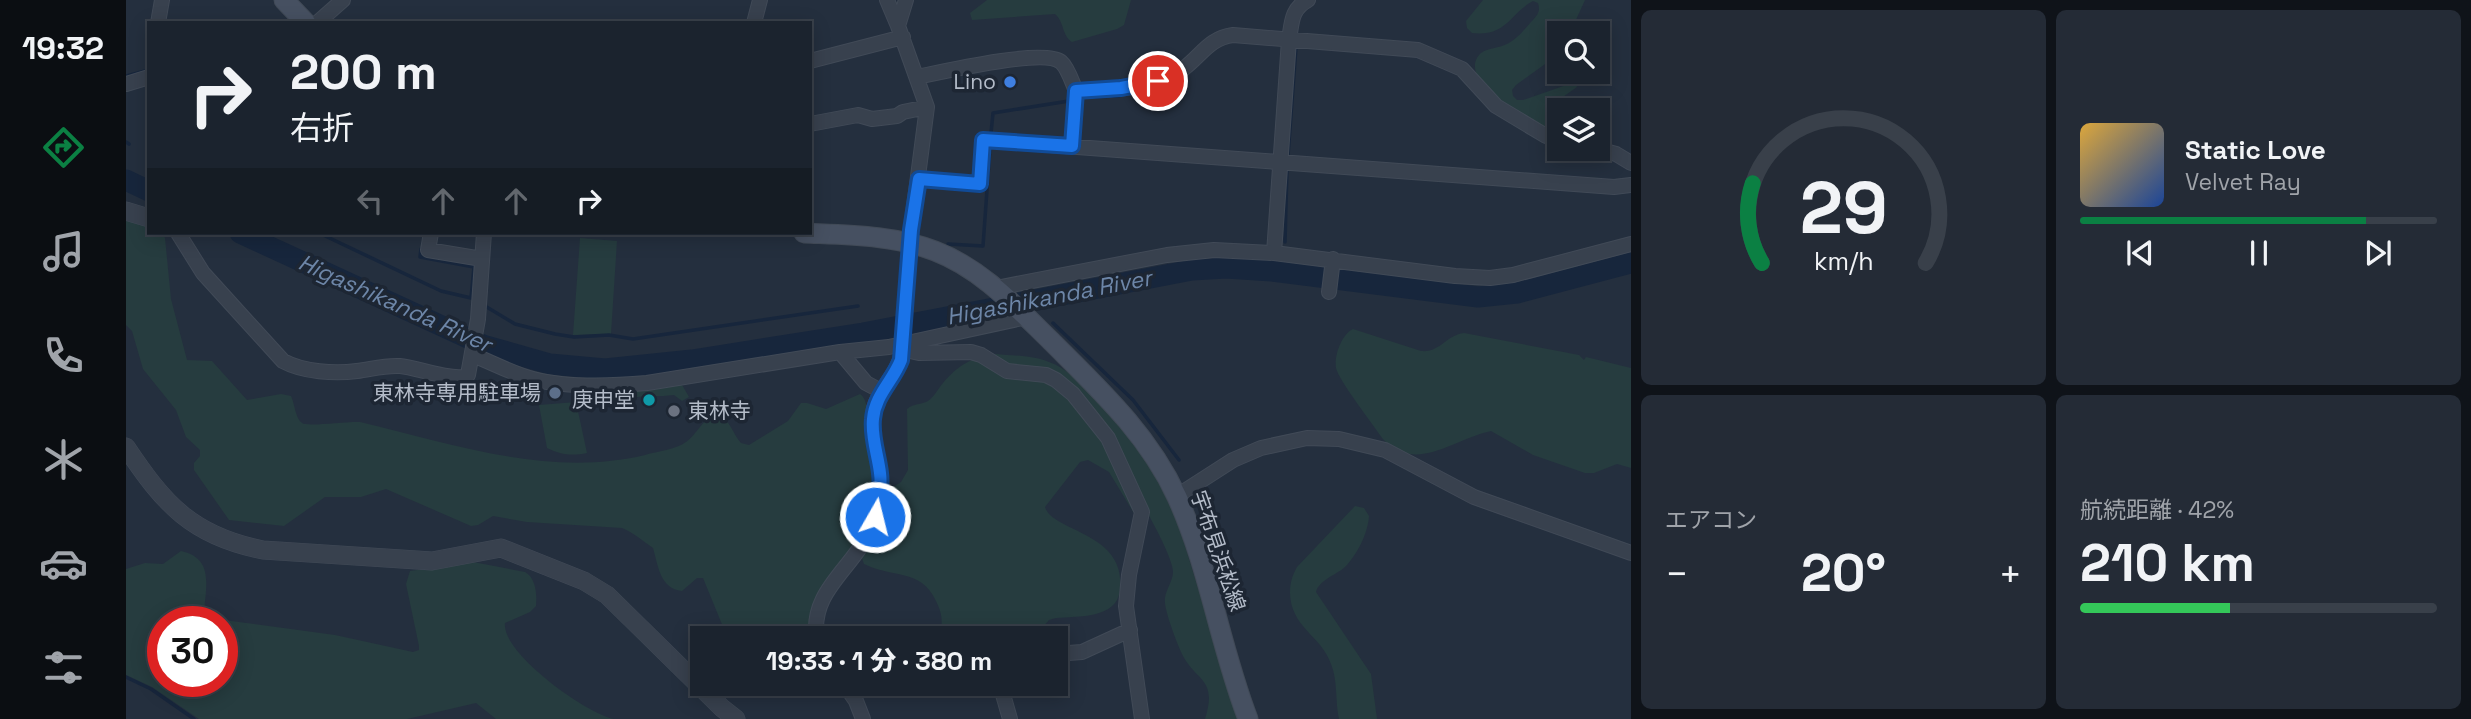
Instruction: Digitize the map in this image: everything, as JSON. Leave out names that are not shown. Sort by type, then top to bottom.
[{"type":"main road","points":[[284,0],[304,21]]},
{"type":"main road","name":"宇布見浜松線","points":[[812,233],[866,236],[911,243],[958,262],[998,290],[1122,412],[1156,460],[1177,496],[1192,536],[1248,719]]},
{"type":"street","points":[[158,21],[162,0]]},
{"type":"street","points":[[319,21],[342,0]]},
{"type":"street","points":[[755,21],[760,0]]},
{"type":"street","points":[[816,626],[819,604],[825,592],[863,543],[875,517],[880,496],[880,474],[872,420],[881,391],[897,369],[902,342],[927,107],[887,0]]},
{"type":"street","points":[[901,32],[906,0]]},
{"type":"street","points":[[1274,253],[1289,40],[1294,12],[1298,5],[1308,0]]},
{"type":"street","points":[[812,60],[901,32]]},
{"type":"street","points":[[1076,91],[1121,88],[1158,81],[1183,69],[1208,45],[1224,37],[1418,50],[1462,69],[1496,106],[1547,136]]},
{"type":"street","points":[[917,77],[1027,58],[1051,58],[1062,63],[1076,91],[1072,146]]},
{"type":"street","points":[[126,83],[147,78]]},
{"type":"street","points":[[812,124],[858,115],[872,119],[897,116],[902,112],[927,107]]},
{"type":"street","points":[[919,179],[980,184],[983,140],[1614,187],[1631,186]]},
{"type":"street","points":[[1610,152],[1631,163]]},
{"type":"street","points":[[126,211],[147,217]]},
{"type":"street","points":[[179,235],[203,273],[277,356],[290,365],[337,372],[388,365],[404,366],[459,378],[468,375],[473,353],[484,235]]},
{"type":"street","points":[[431,235],[428,250],[482,259]]},
{"type":"street","points":[[998,290],[1179,253],[1226,250],[1274,253],[1490,278],[1513,275],[1631,244]]},
{"type":"street","points":[[1329,292],[1333,261]]},
{"type":"street","points":[[473,353],[518,374],[543,381],[625,385],[902,342],[1026,317]]},
{"type":"street","points":[[902,342],[910,351],[971,352],[1007,371],[1046,375],[1065,386],[1104,432],[1142,512],[1126,590],[1142,719]]},
{"type":"street","points":[[840,352],[866,383],[881,391]]},
{"type":"street","points":[[1177,496],[1233,460],[1261,448],[1307,438],[1339,439],[1385,450],[1474,497],[1631,553]]},
{"type":"street","points":[[126,447],[169,505],[197,526],[228,541],[263,550],[424,561],[441,561],[502,548],[584,581],[614,600],[736,719]]},
{"type":"street","points":[[1068,653],[1082,652],[1130,630]]},
{"type":"street","points":[[852,696],[863,719]]},
{"type":"street","points":[[1003,696],[1010,719]]},
{"type":"green space","points":[[987,0],[1131,0],[1124,25],[1072,42],[1055,14],[972,20],[970,13]]},
{"type":"green space","points":[[1483,0],[1585,0],[1575,21],[1547,21],[1547,63],[1512,90],[1517,100],[1523,100],[1576,84],[1577,87],[1561,98],[1547,98],[1547,130],[1510,111],[1494,99],[1479,80],[1475,66],[1481,53],[1507,44],[1520,34],[1538,13],[1538,3],[1533,1],[1501,28],[1493,31],[1472,33],[1467,28],[1466,21]]},
{"type":"green space","points":[[126,217],[147,224],[147,235],[163,235],[165,238],[171,299],[187,360],[212,361],[247,400],[281,394],[291,396],[302,423],[360,422],[501,455],[573,463],[609,461],[677,447],[690,439],[707,420],[717,416],[726,420],[741,443],[749,445],[788,421],[801,403],[826,409],[860,394],[867,407],[872,505],[862,531],[821,589],[814,604],[810,626],[723,626],[703,578],[697,578],[682,591],[669,586],[661,575],[653,548],[622,528],[527,522],[493,516],[471,526],[386,489],[361,497],[325,497],[284,526],[229,520],[194,470],[200,450],[186,437],[176,410],[143,369],[132,331],[126,325]]},
{"type":"green space","points":[[580,238],[617,241],[611,334],[573,335]]},
{"type":"green space","points":[[1353,329],[1421,351],[1438,347],[1452,337],[1464,333],[1631,368],[1631,468],[1617,464],[1594,473],[1585,473],[1533,455],[1491,431],[1421,454],[1408,454],[1395,449],[1382,438],[1338,374],[1336,357],[1345,335]]},
{"type":"green space","points":[[996,354],[1023,356],[1055,365],[1082,385],[1134,444],[1167,499],[1183,539],[1238,719],[1205,719],[1209,695],[1207,688],[1182,654],[1166,609],[1165,598],[1173,572],[1165,548],[1143,504],[1135,515],[1109,472],[1088,460],[1080,462],[1045,507],[1051,515],[1088,536],[1112,556],[1119,571],[1120,590],[1112,606],[1104,611],[1085,616],[1056,618],[1049,620],[1044,626],[942,626],[936,601],[922,583],[914,578],[864,564],[862,558],[881,519],[890,489],[901,482],[908,470],[907,409],[930,399],[960,367],[980,357]]},
{"type":"green space","points":[[681,383],[689,397],[682,401],[674,395],[632,398],[627,395],[631,391]]},
{"type":"green space","points":[[576,402],[587,453],[567,454],[547,448],[539,405]]},
{"type":"green space","points":[[1355,506],[1364,508],[1369,516],[1361,543],[1345,567],[1324,581],[1316,592],[1371,674],[1377,719],[1339,719],[1331,664],[1321,646],[1295,615],[1290,593],[1297,567]]},
{"type":"green space","points":[[181,551],[199,560],[206,574],[204,606],[147,606],[147,685],[126,675],[126,569],[145,563],[163,564]]},
{"type":"green space","points":[[473,562],[529,575],[534,582],[536,606],[530,612],[505,623],[507,636],[517,650],[548,680],[585,706],[614,719],[496,719],[476,703],[407,719],[199,719],[167,697],[238,697],[238,622],[335,635],[413,652],[419,650],[419,646],[406,584],[410,571]]},
{"type":"waterway","points":[[1288,155],[1296,47]]},
{"type":"waterway","points":[[126,76],[145,71]]},
{"type":"waterway","points":[[1088,97],[1119,96]]},
{"type":"waterway","points":[[991,133],[993,113],[1069,101]]},
{"type":"waterway","points":[[948,244],[983,246],[990,148]]},
{"type":"waterway","points":[[1285,242],[1287,169]]},
{"type":"waterway","name":"Higashikanda River","points":[[126,180],[147,190]]},
{"type":"waterway","name":"Higashikanda River","points":[[244,235],[483,345],[550,364],[605,369],[692,360],[863,333],[1192,270],[1226,268],[1272,271],[1478,297],[1517,293],[1631,263]]},
{"type":"waterway","points":[[323,235],[441,291],[471,298],[474,267],[420,257],[421,249]]},
{"type":"waterway","name":"Higashikanda River","points":[[1048,297],[1049,304]]},
{"type":"waterway","points":[[485,306],[515,324],[555,334],[574,337],[609,335],[633,339],[858,306]]},
{"type":"waterway","points":[[1053,323],[1133,400],[1179,460]]},
{"type":"waterway","points":[[126,677],[151,689],[194,719]]},
{"type":"place","name":"Lino","points":[[1010,82]]},
{"type":"place","name":"東林寺専用駐車場","points":[[555,393]]},
{"type":"place","name":"庚申堂","points":[[649,400]]},
{"type":"place","name":"東林寺","points":[[674,411]]},
{"type":"route","points":[[875,517],[879,503],[880,474],[872,420],[878,397],[901,360],[911,230],[919,179],[980,184],[983,140],[1072,146],[1076,91],[1108,90],[1158,81]]}]
